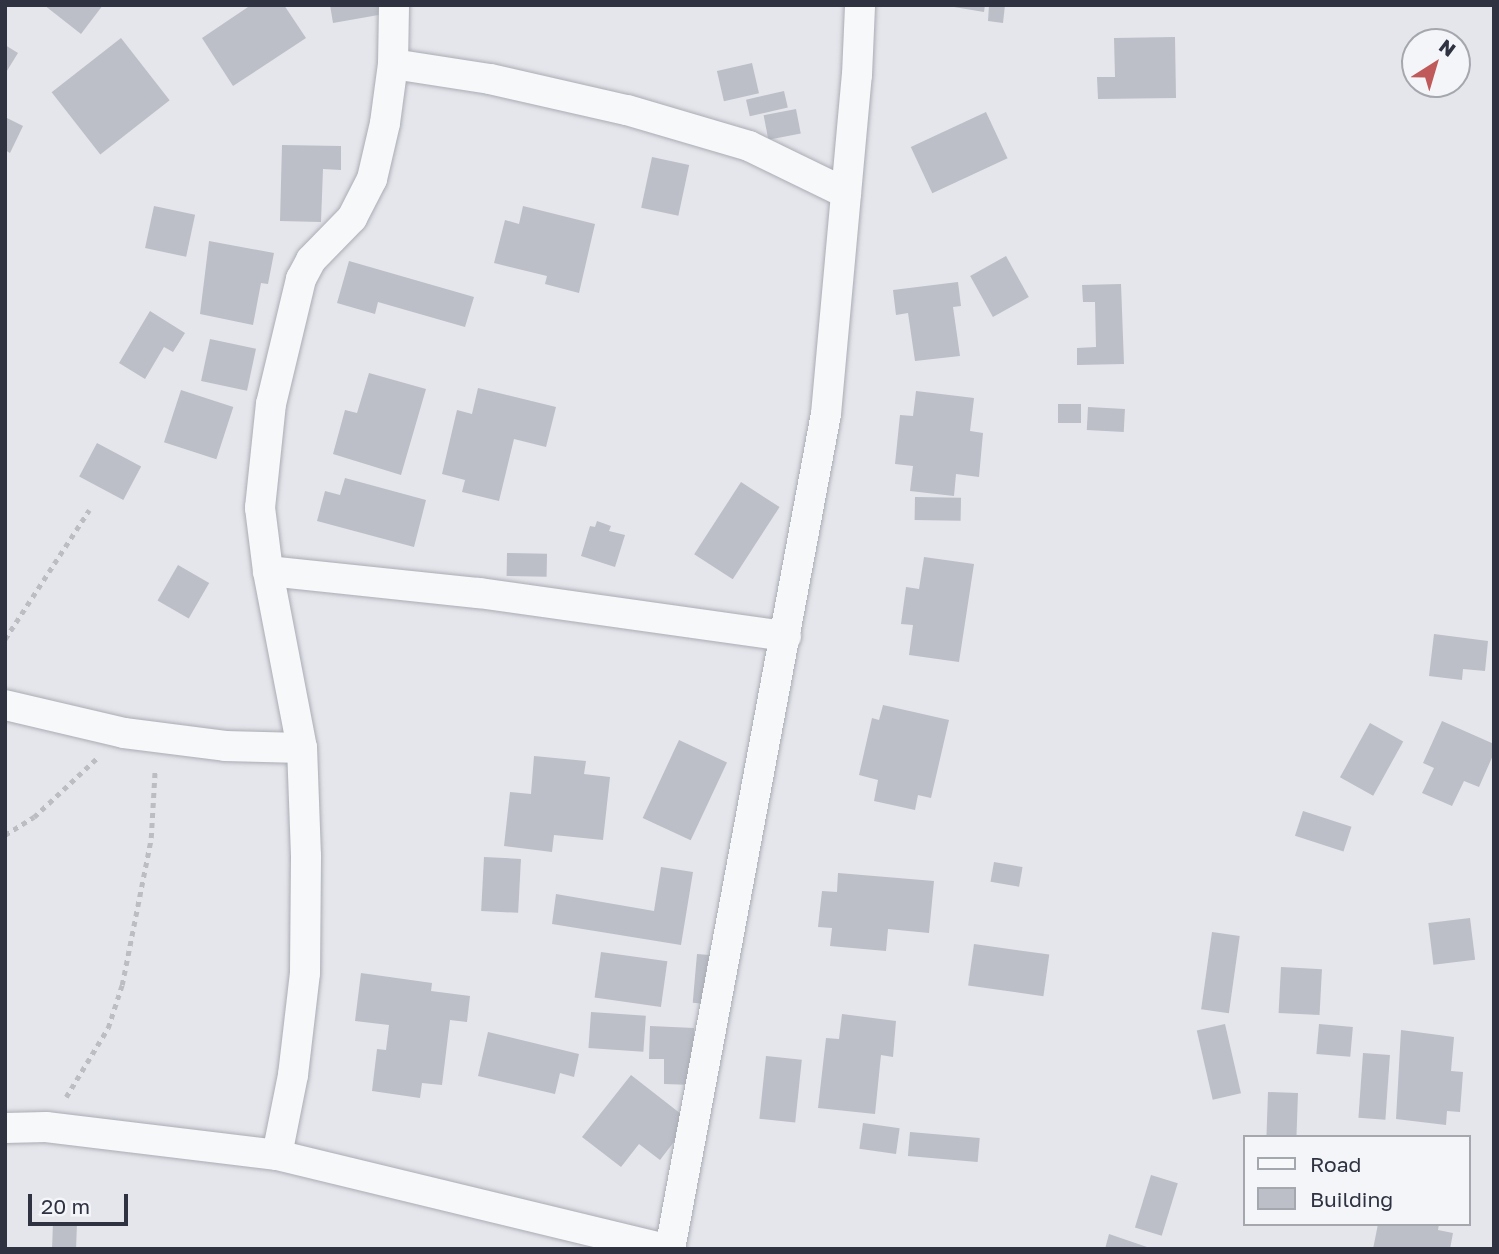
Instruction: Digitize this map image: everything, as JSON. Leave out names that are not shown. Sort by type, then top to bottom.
[{"type":"street","points":[[278,1154],[293,1075],[305,973],[302,748],[268,571],[260,508],[271,404],[298,290],[311,260],[352,218],[372,179],[385,123],[393,64],[394,5]]},
{"type":"street","points":[[5,1128],[46,1126],[278,1154],[667,1249],[786,636],[826,414],[860,5]]},
{"type":"street","points":[[393,64],[490,79],[627,110],[749,146],[846,193]]},
{"type":"street","points":[[268,571],[479,593],[786,636]]},
{"type":"street","points":[[5,705],[124,733],[225,746],[302,748]]},
{"type":"path","points":[[5,639],[89,510]]},
{"type":"path","points":[[5,835],[34,817],[124,733]]},
{"type":"path","points":[[46,1126],[108,1028],[122,985],[151,838],[158,737]]},
{"type":"building","points":[[44,5],[103,5],[81,34]]},
{"type":"building","points":[[251,5],[284,5],[306,38],[233,86],[202,38]]},
{"type":"building","points":[[330,5],[382,5],[384,14],[333,23]]},
{"type":"building","points":[[942,5],[985,5],[984,12]]},
{"type":"building","points":[[989,5],[1005,5],[1003,23],[988,21]]},
{"type":"building","points":[[1175,37],[1176,98],[1098,99],[1097,77],[1115,77],[1114,38]]},
{"type":"building","points":[[121,38],[170,100],[100,154],[52,92]]},
{"type":"building","points":[[5,45],[18,53],[5,74]]},
{"type":"building","points":[[752,63],[759,93],[724,101],[717,71]]},
{"type":"building","points":[[784,91],[788,108],[750,116],[746,100]]},
{"type":"building","points":[[796,109],[801,134],[768,140],[764,115]]},
{"type":"building","points":[[986,112],[1008,158],[932,193],[911,147]]},
{"type":"building","points":[[5,117],[23,126],[10,153],[5,150]]},
{"type":"building","points":[[282,145],[341,146],[341,170],[323,169],[321,222],[280,221]]},
{"type":"building","points":[[652,157],[689,165],[678,216],[641,208]]},
{"type":"building","points":[[154,206],[195,215],[186,257],[145,248]]},
{"type":"building","points":[[523,206],[595,224],[579,293],[545,284],[547,276],[494,263],[505,220],[519,224]]},
{"type":"building","points":[[209,241],[274,253],[268,284],[261,283],[253,325],[200,314]]},
{"type":"building","points":[[1006,256],[1029,297],[993,317],[970,276]]},
{"type":"building","points":[[349,261],[474,297],[465,327],[378,302],[375,314],[337,303]]},
{"type":"building","points":[[958,282],[961,306],[953,307],[960,356],[915,361],[908,313],[896,315],[893,290]]},
{"type":"building","points":[[1121,284],[1124,364],[1077,365],[1077,348],[1096,347],[1095,302],[1083,302],[1082,285]]},
{"type":"building","points":[[150,311],[185,333],[173,352],[164,347],[145,379],[119,363]]},
{"type":"building","points":[[210,339],[256,349],[247,391],[201,381]]},
{"type":"building","points":[[369,373],[426,389],[401,475],[333,454],[345,410],[357,413]]},
{"type":"building","points":[[478,388],[556,407],[546,447],[514,439],[499,501],[462,492],[465,480],[442,474],[457,410],[472,414]]},
{"type":"building","points":[[181,390],[233,407],[216,459],[164,442]]},
{"type":"building","points":[[916,391],[974,398],[970,431],[983,433],[979,477],[956,474],[954,496],[910,491],[913,466],[895,464],[900,415],[913,416]]},
{"type":"building","points":[[1058,404],[1081,404],[1081,423],[1058,423]]},
{"type":"building","points":[[1088,407],[1125,409],[1124,432],[1087,430]]},
{"type":"building","points":[[97,443],[141,466],[123,500],[79,477]]},
{"type":"building","points":[[345,478],[426,500],[414,547],[317,521],[325,491],[340,495]]},
{"type":"building","points":[[741,482],[780,507],[733,579],[694,554]]},
{"type":"building","points":[[915,497],[961,498],[961,521],[915,520]]},
{"type":"building","points":[[597,521],[611,526],[609,531],[625,535],[615,567],[581,556],[590,526],[595,527]]},
{"type":"building","points":[[507,553],[547,554],[547,577],[507,576]]},
{"type":"building","points":[[924,557],[974,564],[959,662],[909,655],[913,625],[901,624],[906,587],[919,589]]},
{"type":"building","points":[[178,565],[209,583],[189,619],[158,601]]},
{"type":"building","points":[[1434,634],[1488,641],[1485,671],[1463,669],[1462,680],[1429,676]]},
{"type":"building","points":[[883,705],[949,720],[931,798],[918,795],[915,810],[874,801],[878,780],[859,775],[872,718],[879,720]]},
{"type":"building","points":[[1442,721],[1494,744],[1494,753],[1479,787],[1464,781],[1452,806],[1422,793],[1434,768],[1423,763]]},
{"type":"building","points":[[1370,723],[1403,741],[1373,796],[1340,777]]},
{"type":"building","points":[[679,740],[727,762],[691,840],[643,818]]},
{"type":"building","points":[[534,756],[586,761],[584,774],[610,777],[603,840],[554,835],[552,852],[504,846],[510,792],[531,794]]},
{"type":"building","points":[[1303,811],[1352,827],[1343,851],[1295,836]]},
{"type":"building","points":[[484,857],[521,859],[518,913],[481,911]]},
{"type":"building","points":[[994,862],[1023,867],[1019,887],[991,882]]},
{"type":"building","points":[[661,867],[693,872],[681,945],[552,924],[556,894],[654,911]]},
{"type":"building","points":[[838,873],[934,881],[929,933],[888,929],[886,951],[830,946],[832,928],[818,927],[822,891],[837,892]]},
{"type":"building","points":[[1470,918],[1475,960],[1433,965],[1428,923]]},
{"type":"building","points":[[1212,932],[1240,936],[1229,1013],[1201,1009]]},
{"type":"building","points":[[974,944],[1049,955],[1043,996],[968,986]]},
{"type":"building","points":[[601,952],[667,961],[661,1007],[595,998]]},
{"type":"building","points":[[697,954],[718,956],[714,1005],[693,1003]]},
{"type":"building","points":[[1281,967],[1322,969],[1320,1015],[1279,1013]]},
{"type":"building","points":[[361,973],[432,983],[431,991],[470,996],[467,1022],[450,1020],[442,1085],[422,1083],[420,1098],[372,1091],[377,1049],[386,1050],[389,1025],[355,1021]]},
{"type":"building","points":[[591,1012],[646,1016],[643,1052],[588,1048]]},
{"type":"building","points":[[842,1014],[896,1021],[893,1057],[881,1055],[875,1114],[818,1108],[826,1038],[839,1039]]},
{"type":"building","points":[[1225,1024],[1241,1093],[1213,1100],[1197,1031]]},
{"type":"building","points":[[1319,1024],[1353,1027],[1350,1057],[1316,1054]]},
{"type":"building","points":[[650,1026],[694,1028],[693,1085],[664,1084],[664,1059],[649,1059]]},
{"type":"building","points":[[1401,1030],[1454,1037],[1451,1071],[1463,1072],[1460,1112],[1447,1111],[1446,1125],[1396,1119]]},
{"type":"building","points":[[488,1032],[579,1054],[574,1077],[560,1073],[555,1094],[478,1076]]},
{"type":"building","points":[[1363,1053],[1390,1055],[1385,1120],[1358,1118]]},
{"type":"building","points":[[766,1056],[802,1060],[795,1122],[759,1119]]},
{"type":"building","points":[[631,1075],[690,1121],[660,1160],[639,1144],[621,1167],[582,1137]]},
{"type":"building","points":[[1268,1092],[1298,1093],[1297,1135],[1266,1135]]},
{"type":"building","points":[[863,1123],[900,1128],[896,1154],[859,1149]]},
{"type":"building","points":[[910,1132],[980,1138],[978,1162],[908,1156]]},
{"type":"building","points":[[1151,1175],[1178,1183],[1162,1236],[1135,1228]]},
{"type":"building","points":[[53,1222],[77,1223],[76,1249],[52,1249]]},
{"type":"building","points":[[1378,1226],[1439,1226],[1438,1230],[1453,1233],[1450,1249],[1373,1249]]},
{"type":"building","points":[[1109,1234],[1147,1247],[1105,1249]]}]
